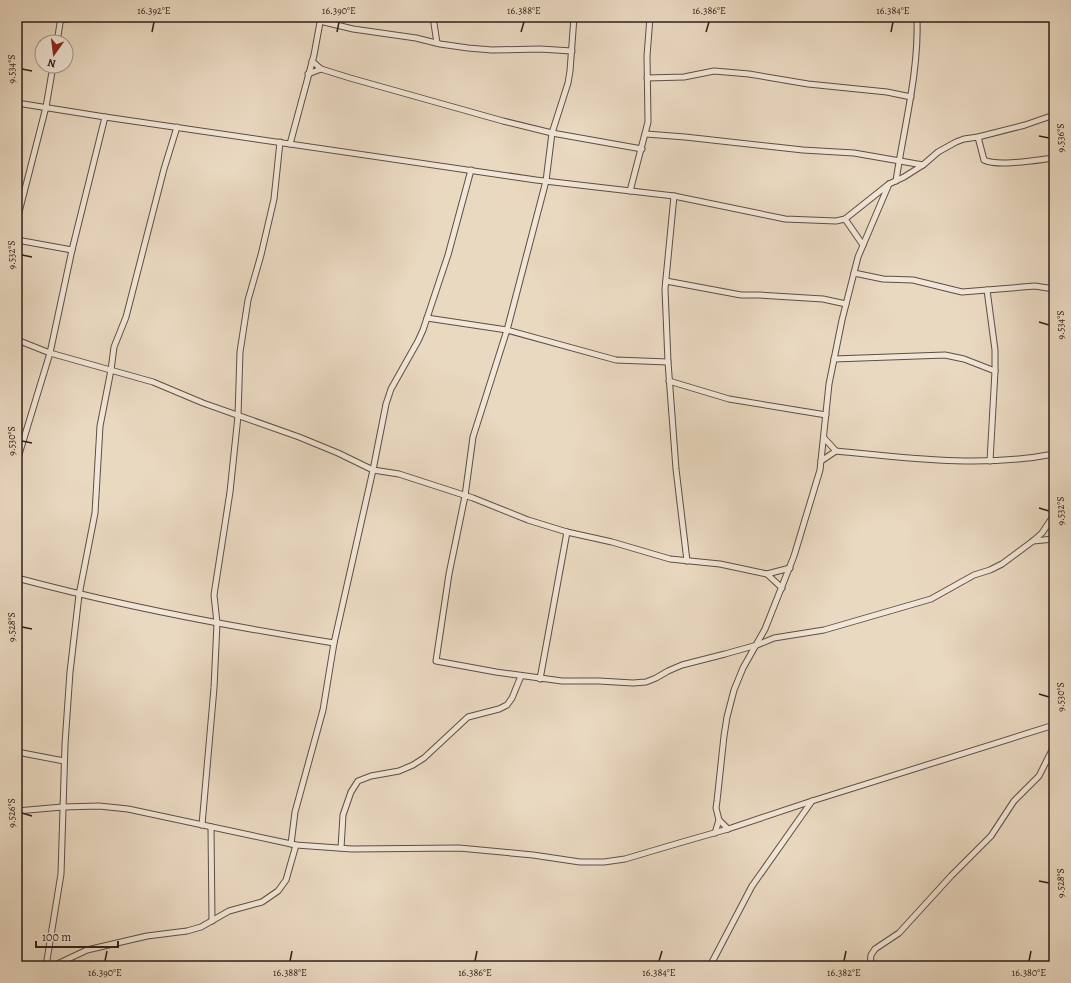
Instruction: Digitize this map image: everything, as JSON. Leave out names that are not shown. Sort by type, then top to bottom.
[{"type":"street","points":[[58,34],[61,18],[81,17]]},
{"type":"street","points":[[433,17],[437,43]]},
{"type":"street","points":[[574,17],[568,83],[552,132],[546,181],[507,330],[473,437],[465,496],[449,574],[436,661],[540,679],[580,682],[646,682],[682,665],[757,645],[774,638],[824,630],[931,599],[974,576],[1002,564],[1042,533],[1054,515]]},
{"type":"street","points":[[630,191],[648,122],[647,56],[650,17]]},
{"type":"street","points":[[896,181],[912,97],[918,50],[917,17]]},
{"type":"street","points":[[290,144],[312,61],[321,19],[358,30],[485,50],[540,49],[572,51]]},
{"type":"street","points":[[312,61],[321,69],[490,117],[552,132],[642,149]]},
{"type":"street","points":[[308,74],[321,69]]},
{"type":"street","points":[[647,78],[684,77],[714,71],[749,74],[808,84],[887,92],[912,97]]},
{"type":"street","points":[[17,220],[46,107],[52,74]]},
{"type":"street","points":[[17,103],[546,181],[674,196],[785,219],[836,221],[845,219],[889,184],[904,177],[923,165],[938,152],[956,142],[1025,125],[1054,115]]},
{"type":"street","points":[[17,460],[50,353],[72,250],[105,117]]},
{"type":"street","points":[[46,966],[60,874],[64,761],[70,672],[79,595],[95,513],[100,426],[114,347],[128,310],[164,169],[177,127]]},
{"type":"street","points":[[646,134],[804,150],[854,153],[923,165]]},
{"type":"street","points":[[978,137],[984,160],[991,163],[1054,158]]},
{"type":"street","points":[[202,825],[214,688],[217,623],[214,594],[230,492],[238,416],[240,352],[248,300],[261,254],[274,198],[280,142]]},
{"type":"street","points":[[53,966],[87,950],[147,936],[187,931],[201,927],[229,911],[262,902],[278,891],[286,880],[294,844],[296,812],[323,710],[334,642],[374,470],[386,404],[391,389],[418,341],[427,318],[448,255],[471,170]]},
{"type":"street","points":[[728,829],[719,820],[716,808],[727,717],[734,690],[742,668],[757,645],[765,629],[790,568],[818,476],[824,438],[829,384],[846,304],[858,257],[889,184]]},
{"type":"street","points":[[674,196],[666,281],[668,362],[676,469],[687,561]]},
{"type":"street","points":[[845,219],[863,245]]},
{"type":"street","points":[[17,240],[72,250]]},
{"type":"street","points":[[854,273],[883,280],[913,280],[962,292],[1035,286],[1054,288]]},
{"type":"street","points":[[666,281],[741,296],[759,295],[823,299],[846,304]]},
{"type":"street","points":[[986,290],[995,350],[990,460]]},
{"type":"street","points":[[427,318],[507,330],[616,360],[668,362]]},
{"type":"street","points":[[17,340],[50,353],[153,382],[203,403],[338,453],[374,470],[398,474],[499,508],[528,520],[567,532],[612,542],[657,556],[720,564],[767,574],[790,568]]},
{"type":"street","points":[[834,359],[945,355],[964,359],[995,371]]},
{"type":"street","points":[[669,382],[729,399],[826,415]]},
{"type":"street","points":[[824,438],[836,451]]},
{"type":"street","points":[[821,461],[836,451],[931,460],[960,461],[1013,460],[1054,454]]},
{"type":"street","points":[[540,679],[567,532]]},
{"type":"street","points":[[1033,541],[1054,539]]},
{"type":"street","points":[[767,574],[782,588]]},
{"type":"street","points":[[17,578],[79,595],[217,623],[334,642]]},
{"type":"street","points":[[341,848],[343,815],[351,792],[358,781],[371,776],[399,771],[413,765],[424,758],[468,717],[499,709],[507,705],[512,698],[521,676]]},
{"type":"street","points":[[17,811],[62,807],[99,806],[128,810],[294,844],[352,849],[459,848],[533,855],[580,862],[604,862],[625,859],[715,833],[1054,725]]},
{"type":"street","points":[[870,966],[871,955],[875,949],[899,933],[951,876],[991,836],[1014,801],[1038,776],[1054,746]]},
{"type":"street","points":[[17,752],[64,761]]},
{"type":"street","points":[[710,966],[752,886],[812,801]]},
{"type":"street","points":[[715,833],[719,820]]},
{"type":"street","points":[[211,827],[212,921]]}]
